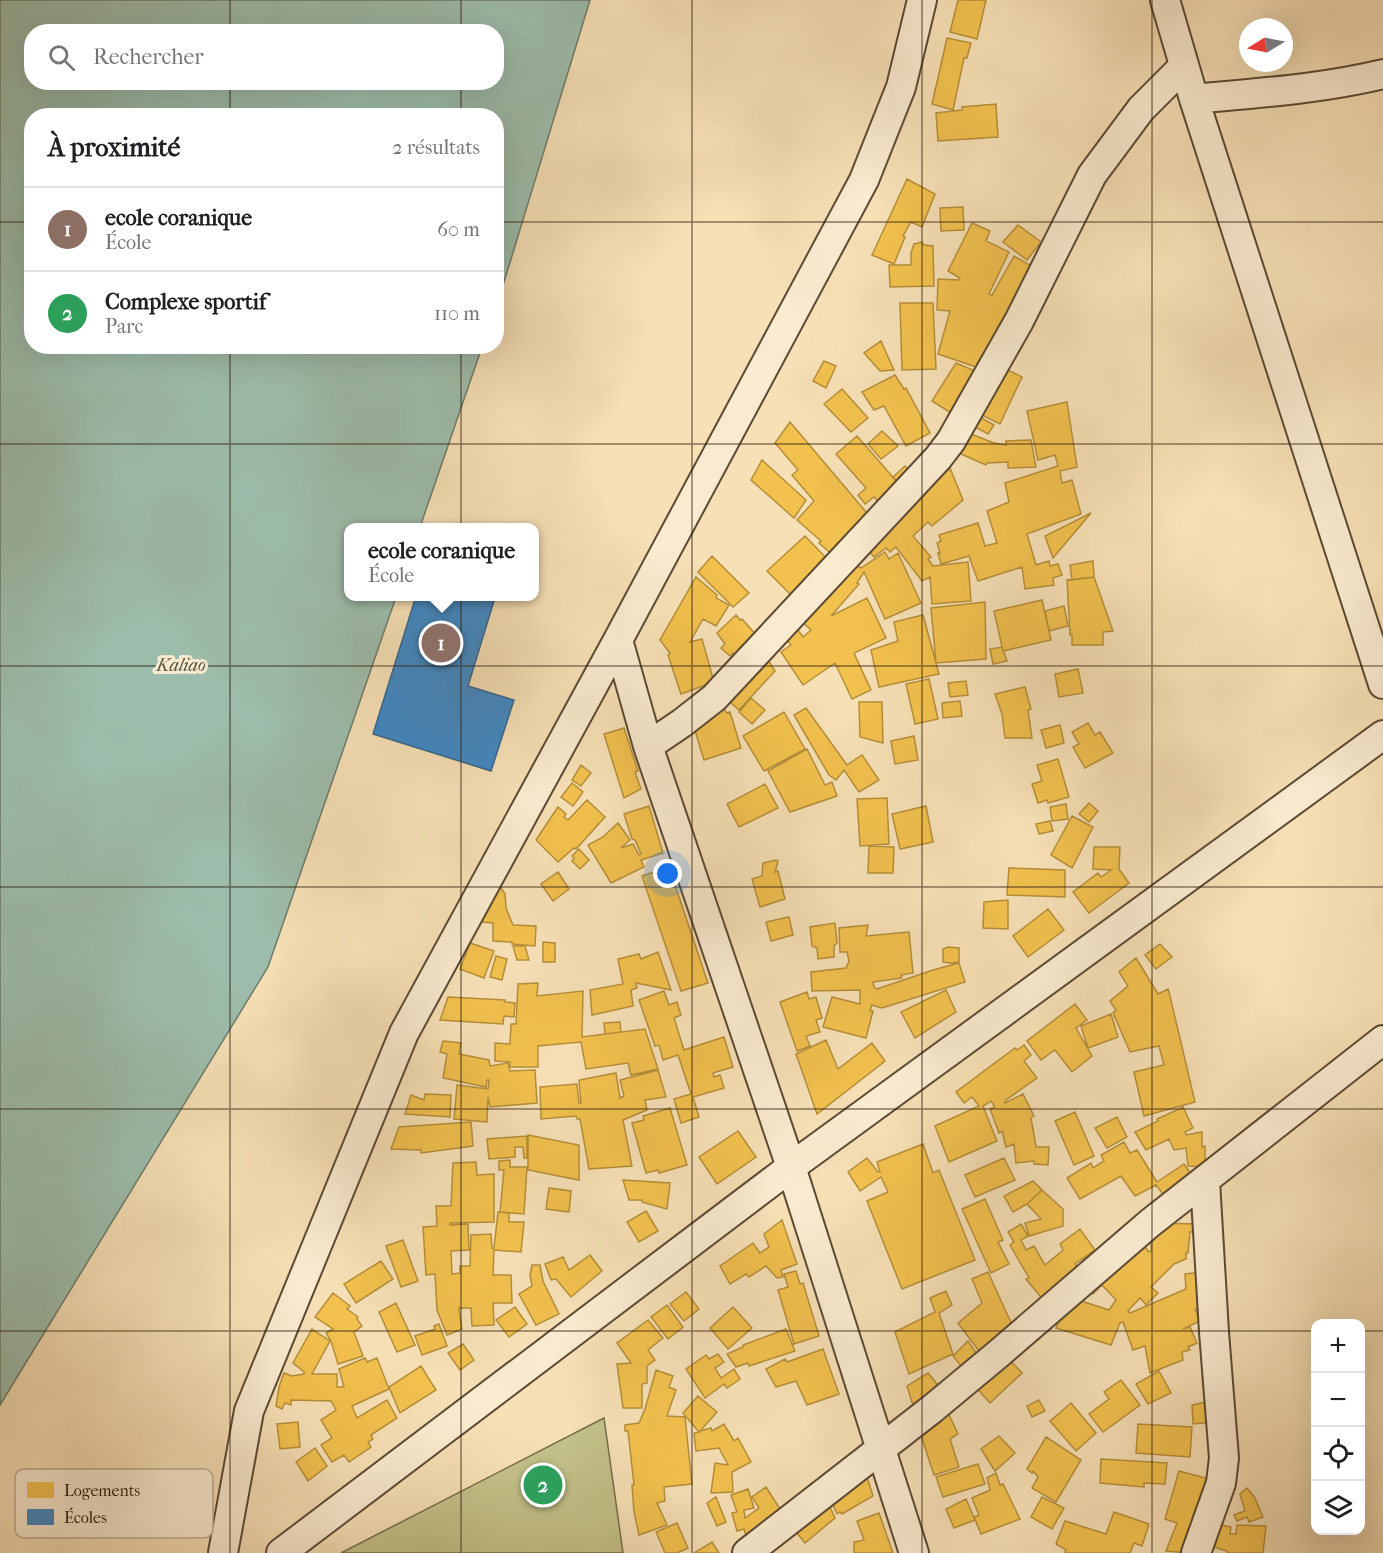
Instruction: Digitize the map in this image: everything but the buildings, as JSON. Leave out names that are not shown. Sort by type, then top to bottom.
[{"type":"street","points":[[223,1553],[249,1411],[404,1033],[618,640],[864,180],[901,87],[922,0]]},
{"type":"street","points":[[1165,0],[1194,99],[1383,684]]},
{"type":"street","points":[[648,746],[714,699],[938,458],[951,441],[1019,321],[1092,175],[1141,109],[1184,66]]},
{"type":"street","points":[[1194,99],[1306,88],[1383,75]]},
{"type":"street","points":[[618,640],[648,746],[791,1167],[914,1553]]},
{"type":"street","points":[[281,1553],[791,1167],[1383,735]]},
{"type":"street","points":[[747,1553],[988,1363],[1086,1277],[1383,1040]]},
{"type":"street","points":[[1196,1553],[1221,1483],[1224,1458],[1204,1181]]},
{"type":"shaded area","points":[[604,1418],[623,1553],[341,1553]]},
{"type":"water","name":"Kaliao","points":[[0,0],[590,0],[504,282],[504,108],[24,108],[24,354],[480,354],[421,523],[344,523],[344,601],[395,601],[268,967],[0,1405]]},
{"type":"place","name":"ecole coranique","points":[[441,643]]},
{"type":"place","name":"Complexe sportif","points":[[543,1485]]}]
